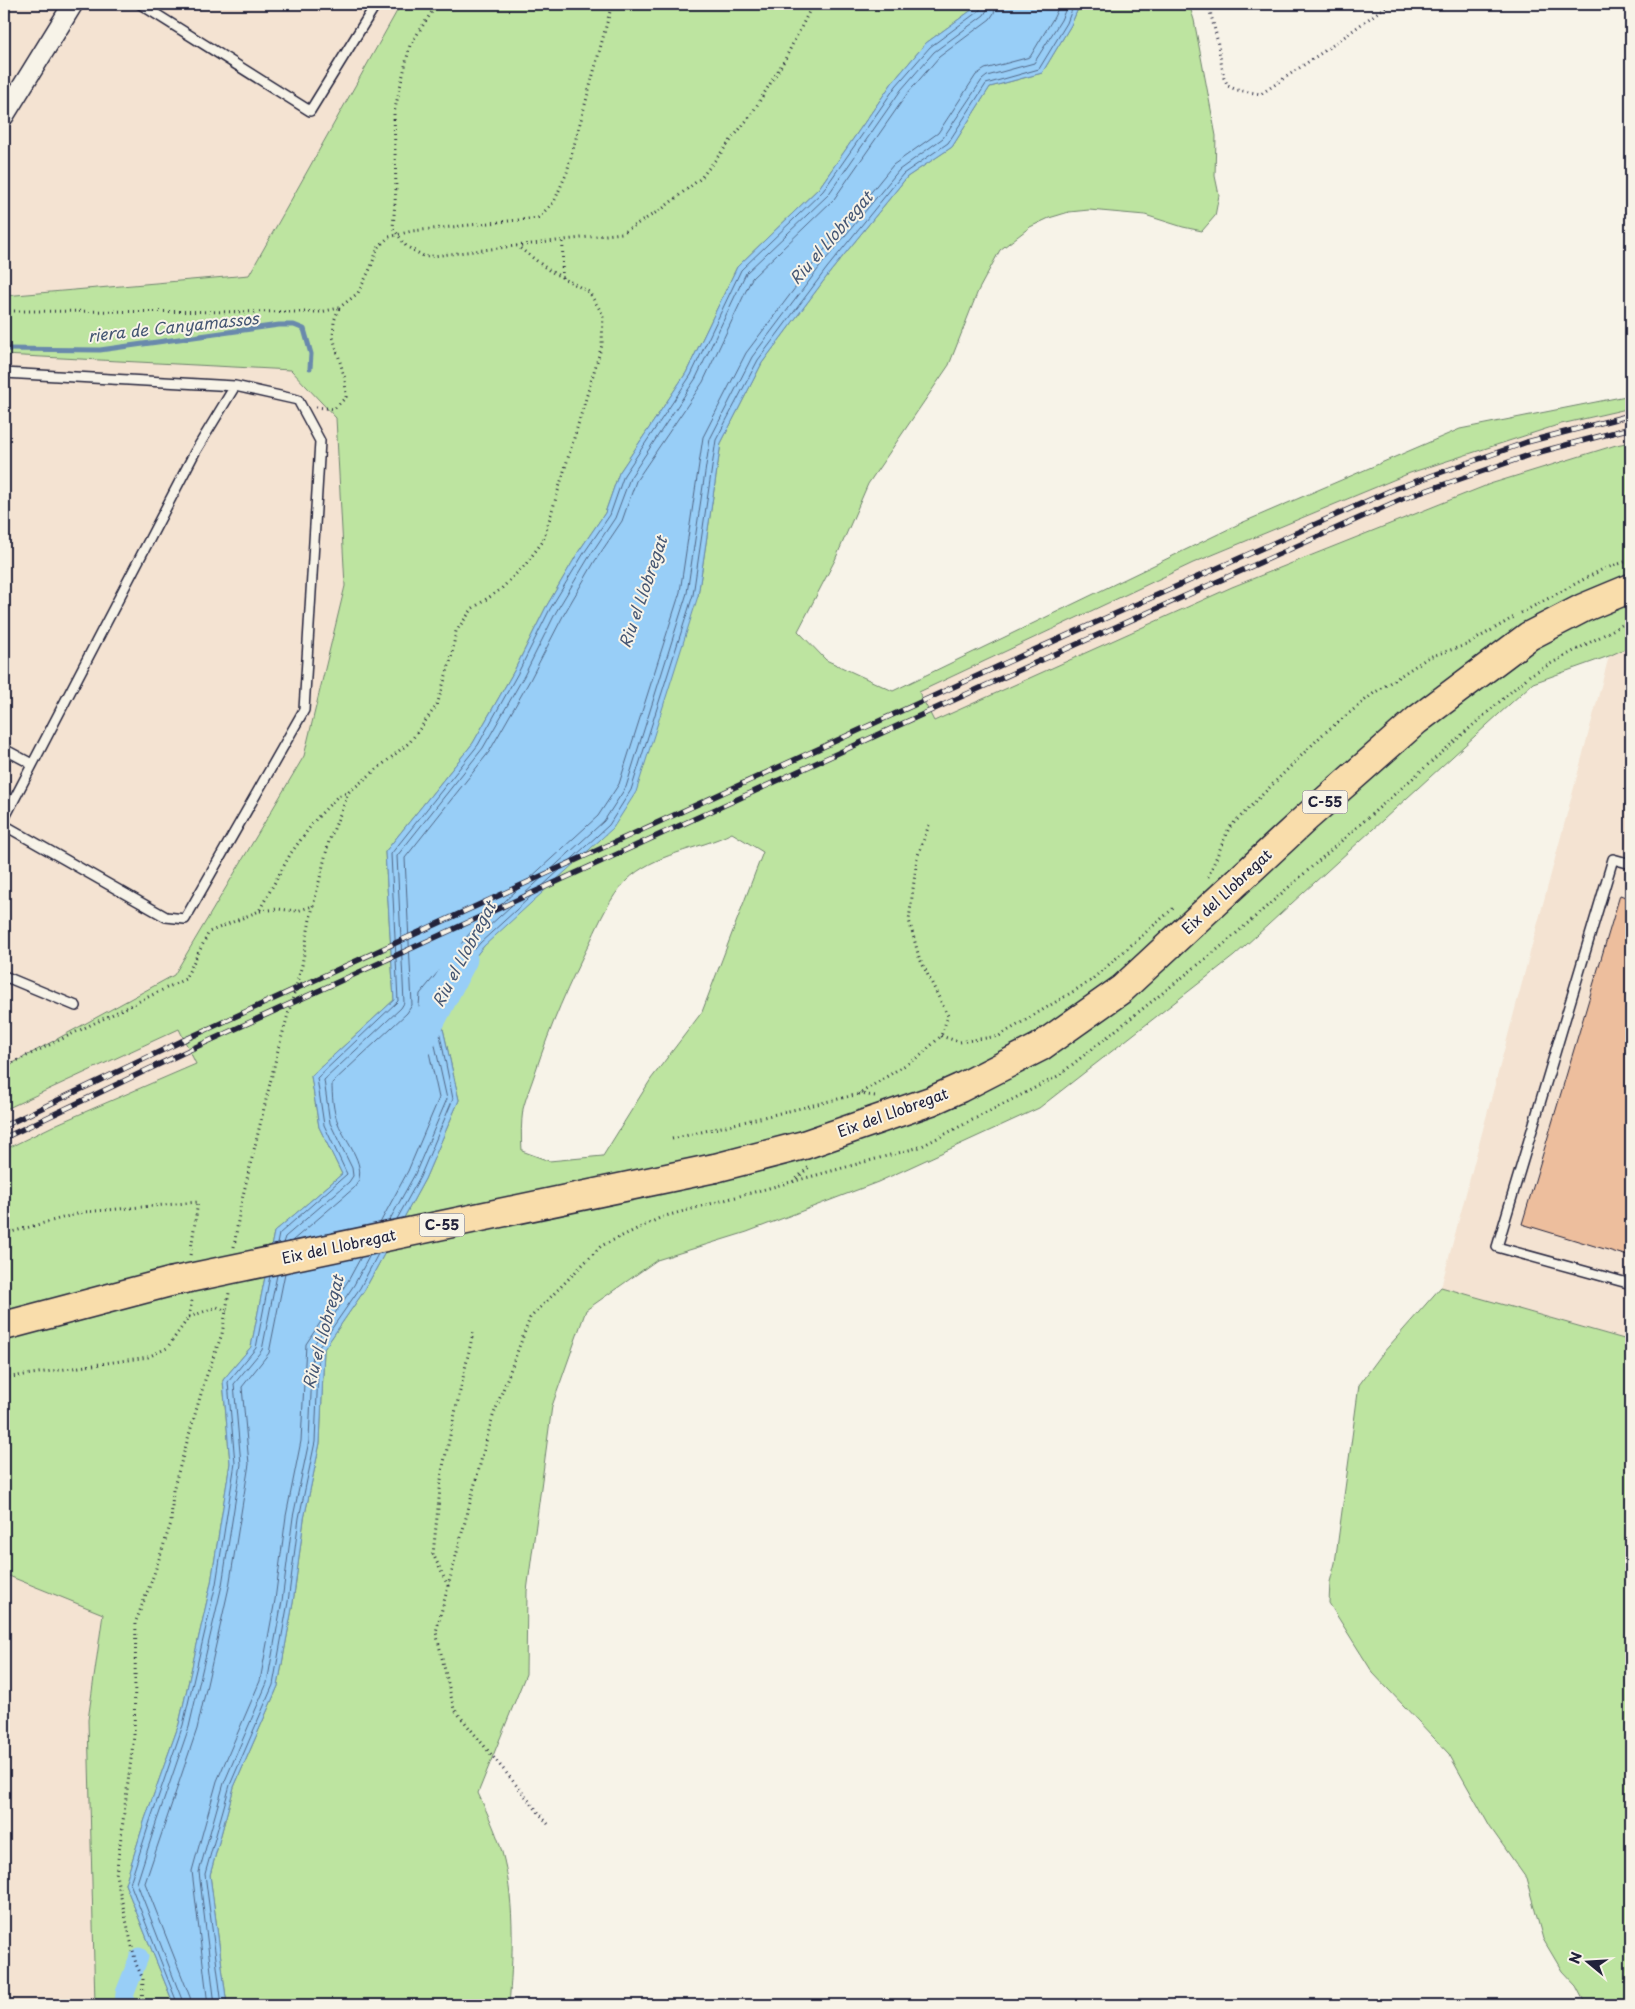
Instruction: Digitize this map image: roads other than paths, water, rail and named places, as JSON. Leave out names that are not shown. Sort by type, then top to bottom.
[{"type":"highway","name":"Eix del Llobregat","points":[[4,1326],[715,1168],[804,1144],[931,1101],[960,1088],[1040,1046],[1122,989],[1306,818],[1417,720],[1529,636],[1583,608],[1631,588]]},
{"type":"street","points":[[4,116],[73,4]]},
{"type":"lane","points":[[140,4],[310,111],[376,4]]},
{"type":"lane","points":[[4,373],[235,386],[298,400],[320,441],[304,710],[185,919],[166,917],[4,825]]},
{"type":"lane","points":[[4,819],[194,452],[235,386]]},
{"type":"lane","points":[[4,749],[32,764]]},
{"type":"lane","points":[[1631,864],[1613,859],[1497,1247],[1631,1284]]},
{"type":"lane","points":[[4,976],[76,1006]]},
{"type":"water","points":[[980,4],[1080,4],[1071,25],[1042,73],[990,87],[952,147],[907,177],[831,271],[762,363],[721,443],[698,596],[636,792],[613,828],[484,946],[437,1002],[459,1100],[425,1179],[364,1291],[324,1349],[320,1443],[304,1519],[293,1603],[278,1686],[234,1787],[210,1875],[227,2005],[174,2005],[125,1884],[145,1819],[179,1724],[211,1583],[230,1463],[223,1380],[251,1347],[274,1232],[342,1174],[319,1127],[311,1076],[394,1000],[385,852],[473,743],[514,671],[546,607],[579,551],[605,513],[619,473],[686,373],[737,267],[819,188],[892,83],[926,43]]},
{"type":"waterway","name":"riera de Canyamassos","points":[[4,349],[100,350],[279,325],[294,325],[304,329],[311,354],[310,368]]},
{"type":"waterway","name":"Riu el Llobregat","points":[[418,1043],[462,959]]},
{"type":"waterway","points":[[124,2005],[125,1993],[139,1957]]},
{"type":"railway","points":[[4,1126],[184,1040],[1023,655],[1394,489],[1527,442],[1631,415]]},
{"type":"railway","points":[[4,1138],[187,1051],[1026,667],[1402,499],[1532,454],[1631,428]]}]
